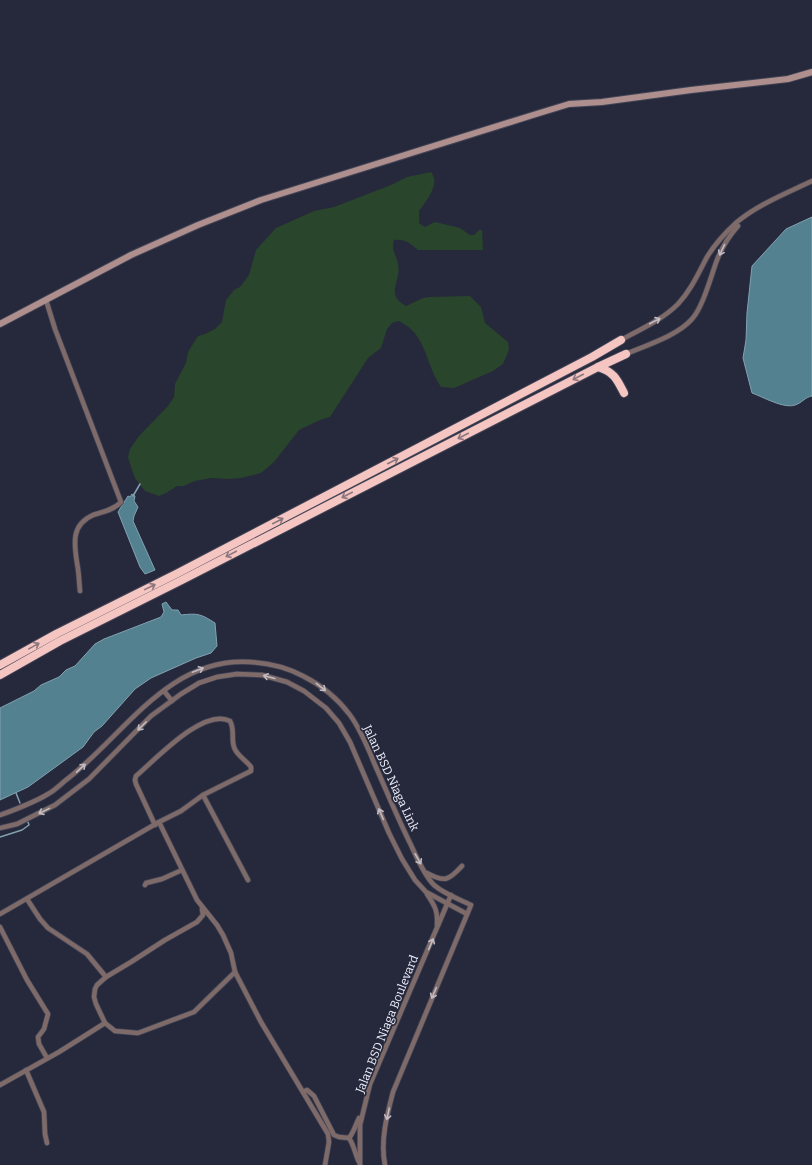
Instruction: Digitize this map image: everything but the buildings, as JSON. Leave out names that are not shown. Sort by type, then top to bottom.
[{"type":"highway","points":[[0,665],[56,634],[178,573],[578,365],[621,340]]},
{"type":"highway","points":[[0,675],[60,641],[182,580],[598,366],[626,354]]},
{"type":"highway","points":[[598,366],[616,377],[624,393]]},
{"type":"main road","points":[[0,324],[131,255],[198,225],[260,200],[533,115],[569,104],[602,102],[788,79],[812,72]]},
{"type":"street","points":[[621,340],[666,315],[679,303],[694,283],[708,256],[722,238],[738,222],[755,209],[812,180]]},
{"type":"street","points":[[626,354],[676,332],[692,319],[705,294],[717,259],[726,240],[739,223],[755,209]]},
{"type":"street","points":[[46,300],[55,329],[121,502],[118,506],[83,521],[77,530],[74,541],[74,551],[80,591]]},
{"type":"street","name":"Jalan BSD Niaga Link","points":[[0,815],[48,794],[80,770],[143,707],[164,690],[194,671],[214,665],[238,661],[265,663],[292,670],[313,681],[336,699],[350,716],[362,736],[402,827],[433,884],[440,890],[471,905],[467,914],[426,892],[415,880],[402,859],[389,833],[350,742],[339,723],[326,708],[304,691],[287,682],[262,675],[237,674],[217,677],[199,683],[151,716],[88,779],[55,805],[17,824],[0,828]]},
{"type":"street","points":[[164,690],[172,701]]},
{"type":"street","points":[[0,914],[157,824],[181,811],[203,795],[249,773],[252,770],[250,765],[236,752],[234,748],[232,740],[233,726],[230,721],[226,719],[204,722],[190,729],[136,776],[135,780],[136,784],[157,824],[182,870],[197,900],[218,925],[231,953],[235,972],[261,1022],[329,1137],[325,1165]]},
{"type":"street","points":[[203,795],[248,880]]},
{"type":"street","points":[[426,872],[436,878],[444,879],[452,877],[462,866]]},
{"type":"street","points":[[145,885],[146,882],[162,879],[182,870]]},
{"type":"street","points":[[426,892],[436,907],[438,916],[436,932]]},
{"type":"street","name":"Jalan BSD Niaga Boulevard","points":[[360,1164],[360,1125],[370,1084],[452,895]]},
{"type":"street","points":[[27,899],[40,919],[48,928],[87,954],[106,977]]},
{"type":"street","points":[[202,907],[203,915],[197,922],[106,977],[98,985],[95,989],[94,997],[105,1023],[115,1032],[138,1033],[194,1012],[235,972]]},
{"type":"street","points":[[385,1165],[384,1138],[387,1114],[393,1092],[467,914]]},
{"type":"street","points":[[0,927],[27,980],[48,1014],[44,1029],[38,1038],[39,1044],[47,1058]]},
{"type":"street","points":[[0,1085],[105,1023]]},
{"type":"street","points":[[26,1070],[44,1112],[46,1143]]},
{"type":"street","points":[[303,1092],[307,1090],[314,1096],[334,1134],[339,1137],[349,1138],[353,1143],[354,1151],[360,1164]]},
{"type":"street","points":[[349,1138],[354,1132],[364,1110]]},
{"type":"green space","points":[[431,172],[434,177],[433,187],[429,197],[419,211],[419,223],[425,227],[435,222],[460,228],[470,235],[474,235],[479,230],[482,230],[483,250],[418,250],[407,242],[394,240],[393,250],[399,270],[395,287],[396,297],[406,306],[423,298],[429,297],[470,296],[481,307],[485,323],[508,342],[509,350],[503,364],[493,371],[454,388],[441,387],[415,334],[399,321],[392,323],[387,329],[381,348],[368,358],[330,417],[299,430],[274,462],[261,473],[241,478],[211,478],[195,481],[184,486],[177,486],[159,496],[145,491],[135,478],[132,470],[128,457],[130,449],[139,436],[168,406],[174,397],[175,384],[186,363],[188,352],[198,336],[215,329],[222,322],[226,300],[234,290],[240,287],[249,275],[256,250],[276,228],[314,211],[334,207],[391,185],[407,177]]},
{"type":"water","points":[[812,217],[812,396],[800,403],[790,406],[774,402],[752,393],[743,358],[746,340],[752,266],[786,229]]},
{"type":"water","points":[[132,494],[135,496],[134,501],[138,507],[133,521],[155,570],[145,574],[140,567],[118,512],[128,496],[130,497]]},
{"type":"water","points":[[166,602],[172,610],[178,610],[181,615],[199,615],[215,623],[217,646],[211,653],[151,678],[135,689],[102,726],[94,732],[83,747],[28,787],[0,800],[0,708],[34,691],[41,685],[59,677],[66,670],[75,666],[95,644],[104,639],[161,617],[164,612],[162,604]]},
{"type":"waterway","points":[[133,496],[140,484]]},
{"type":"waterway","points":[[16,793],[20,803]]},
{"type":"waterway","points":[[0,837],[22,830],[29,825],[28,822]]}]
